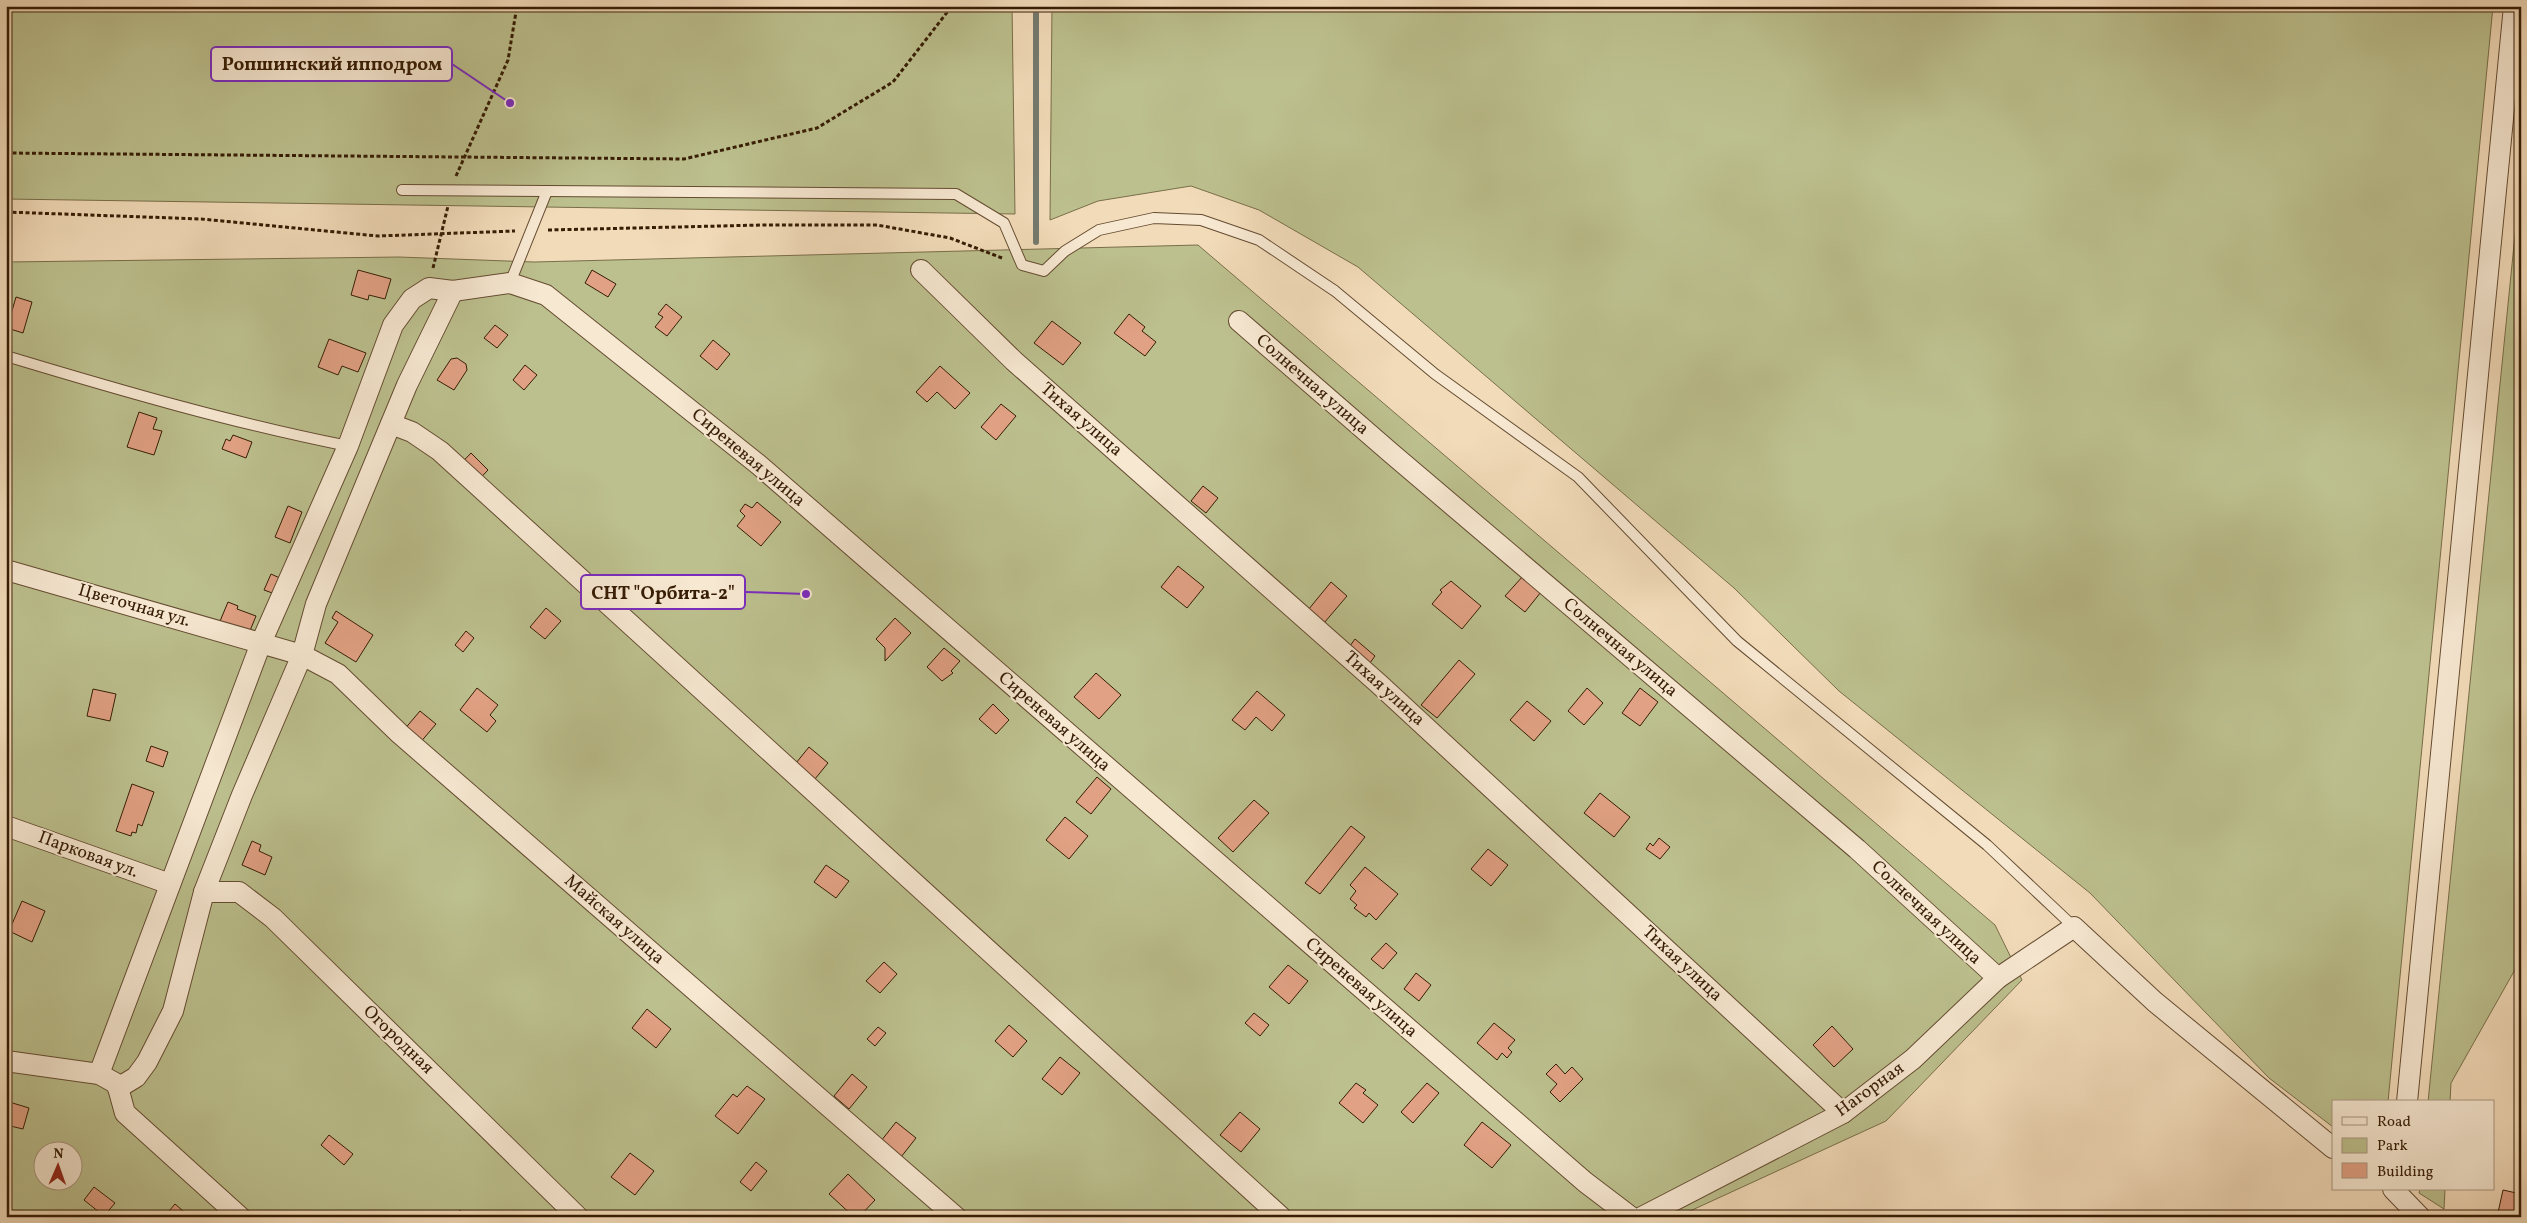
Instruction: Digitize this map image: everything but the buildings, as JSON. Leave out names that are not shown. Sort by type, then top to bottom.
[{"type":"street","points":[[2407,1100],[2514,6]]},
{"type":"street","name":"Тихая улица","points":[[921,270],[1014,362],[1379,684],[1843,1113]]},
{"type":"street","name":"Сиреневая улица","points":[[429,288],[453,291],[510,283],[546,295],[758,465],[1585,1182],[1631,1217]]},
{"type":"street","points":[[99,1074],[261,643],[348,446],[394,325],[412,299],[429,288]]},
{"type":"street","points":[[118,1088],[136,1077],[148,1062],[173,1011],[204,892],[242,795],[302,655],[316,604],[407,385],[453,291]]},
{"type":"street","name":"Солнечная улица","points":[[1239,321],[1857,849],[1998,978]]},
{"type":"street","points":[[390,424],[412,432],[440,451],[1281,1217]]},
{"type":"street","name":"Цветочная ул.","points":[[6,570],[261,643]]},
{"type":"street","name":"Майская улица","points":[[261,643],[302,655],[338,674],[400,734],[752,1042],[956,1217]]},
{"type":"street","name":"Парковая ул.","points":[[6,826],[170,884]]},
{"type":"street","name":"Огородная","points":[[204,892],[239,892],[273,918],[578,1217]]},
{"type":"street","points":[[2074,927],[2155,1002],[2332,1147]]},
{"type":"street","name":"Нагорная","points":[[1642,1217],[1843,1113],[1913,1059],[1998,978],[2074,927]]},
{"type":"street","points":[[6,1061],[99,1074],[117,1084],[125,1113],[240,1217]]},
{"type":"street","points":[[2397,1191],[2420,1217]]},
{"type":"lane","points":[[402,190],[956,194],[1004,223],[1022,265],[1044,271],[1065,252],[1099,230],[1154,218],[1201,220],[1258,240],[1335,291],[1436,374],[1578,477],[1737,640],[1987,845],[2074,927]]},
{"type":"lane","points":[[510,283],[547,191]]},
{"type":"lane","points":[[6,356],[149,399],[285,434],[348,446]]},
{"type":"path","points":[[429,288],[452,190],[464,157],[508,60],[517,6]]},
{"type":"path","points":[[6,153],[684,159],[818,128],[894,82],[952,6]]},
{"type":"green space","points":[[6,6],[1012,6],[1015,214],[6,199]]},
{"type":"green space","points":[[1052,6],[2493,6],[2388,1100],[2332,1100],[2332,1126],[2269,1078],[2090,893],[1839,691],[1734,588],[1358,267],[1259,210],[1191,186],[1098,201],[1050,220]]},
{"type":"green space","points":[[2521,175],[2521,959],[2451,1083],[2450,1100],[2428,1100]]},
{"type":"green space","points":[[1198,245],[1995,925],[2022,980],[1886,1121],[1677,1217],[6,1217],[6,262],[399,257],[534,262]]},
{"type":"green space","points":[[2420,1190],[2445,1190],[2444,1209],[2419,1193]]},
{"type":"waterway","points":[[1036,6],[1036,242]]},
{"type":"place","name":"Ропшинский ипподром","points":[[510,103]]},
{"type":"place","name":"СНТ \"Орбита-2\"","points":[[806,594]]}]
